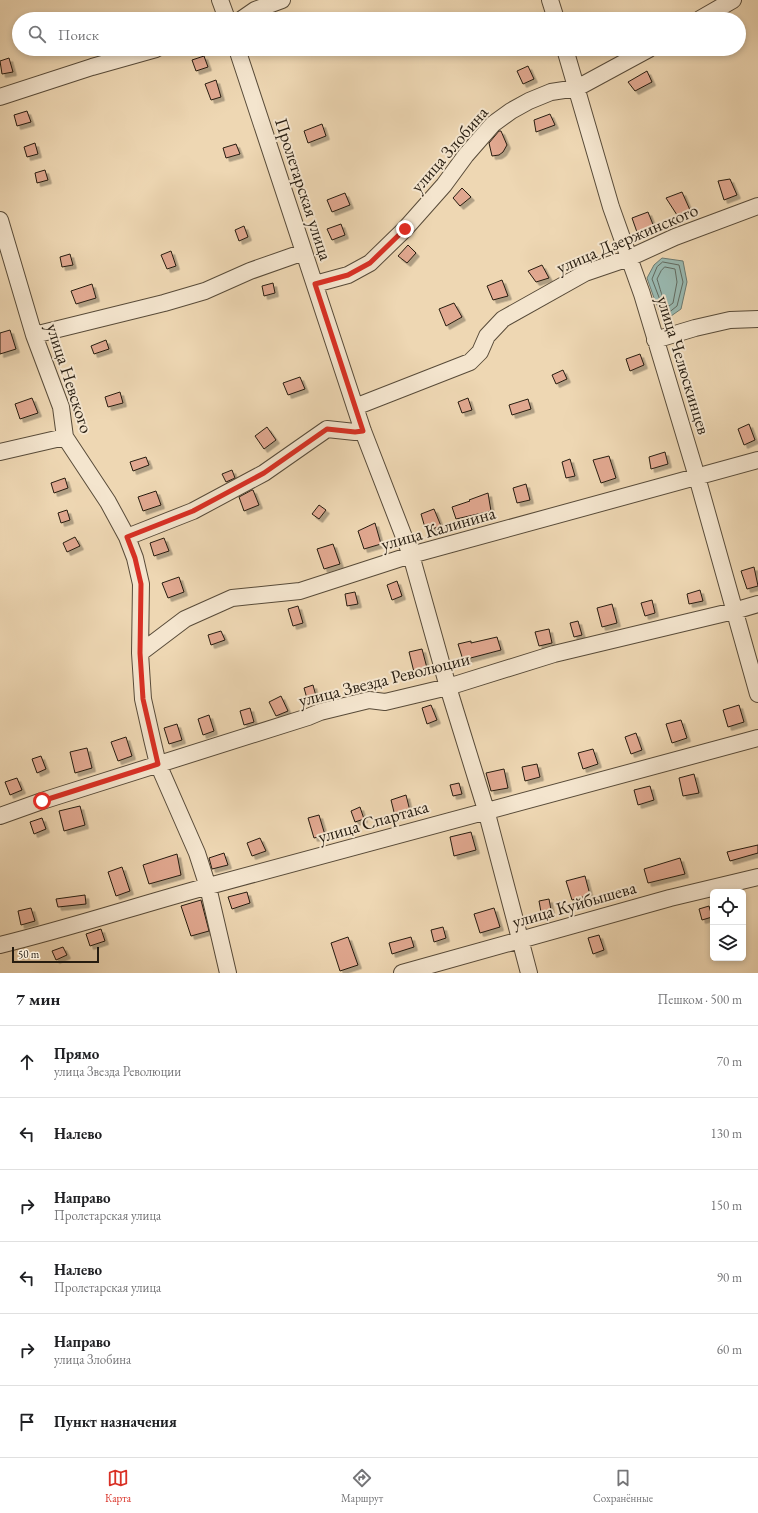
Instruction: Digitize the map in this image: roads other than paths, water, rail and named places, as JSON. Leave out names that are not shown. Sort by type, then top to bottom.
[{"type":"street","points":[[220,0],[224,12]]},
{"type":"street","points":[[252,12],[282,0]]},
{"type":"street","points":[[550,0],[554,12]]},
{"type":"street","points":[[712,12],[733,0]]},
{"type":"street","points":[[0,97],[131,56]]},
{"type":"street","name":"Пролетарская улица","points":[[238,56],[363,431],[412,555],[448,687],[486,810],[529,973]]},
{"type":"street","name":"улица Челюскинцев","points":[[567,56],[611,207],[642,294],[697,477],[758,694]]},
{"type":"street","name":"улица Злобина","points":[[315,284],[348,275],[370,263],[405,229],[444,185],[466,154],[493,124],[511,110],[551,92],[577,88],[636,56]]},
{"type":"street","name":"улица Дзержинского","points":[[356,407],[470,362],[480,352],[487,336],[502,319],[585,273],[629,258],[675,237],[758,206]]},
{"type":"street","name":"улица Невского","points":[[0,220],[34,335],[61,407],[65,437],[108,502],[127,537],[135,558],[141,584],[140,653],[143,699],[158,764],[197,853],[208,887],[228,973]]},
{"type":"street","points":[[34,335],[164,303],[205,291],[250,270],[304,252]]},
{"type":"street","points":[[655,340],[695,328],[730,320],[758,319]]},
{"type":"street","points":[[127,537],[193,511],[264,473],[327,429],[355,432],[363,431]]},
{"type":"street","points":[[0,452],[65,437]]},
{"type":"street","name":"улица Калинина","points":[[140,653],[185,619],[232,598],[300,591],[412,555],[758,460]]},
{"type":"street","name":"улица Звезда Революции","points":[[0,816],[42,801],[320,712],[369,700],[385,702],[448,687],[554,654],[758,604]]},
{"type":"street","name":"улица Спартака","points":[[0,945],[48,933],[486,810],[758,738]]},
{"type":"street","name":"улица Куйбышева","points":[[402,973],[670,898],[758,877]]},
{"type":"water","points":[[662,258],[683,261],[687,282],[681,309],[664,321],[647,278],[654,265]]}]
